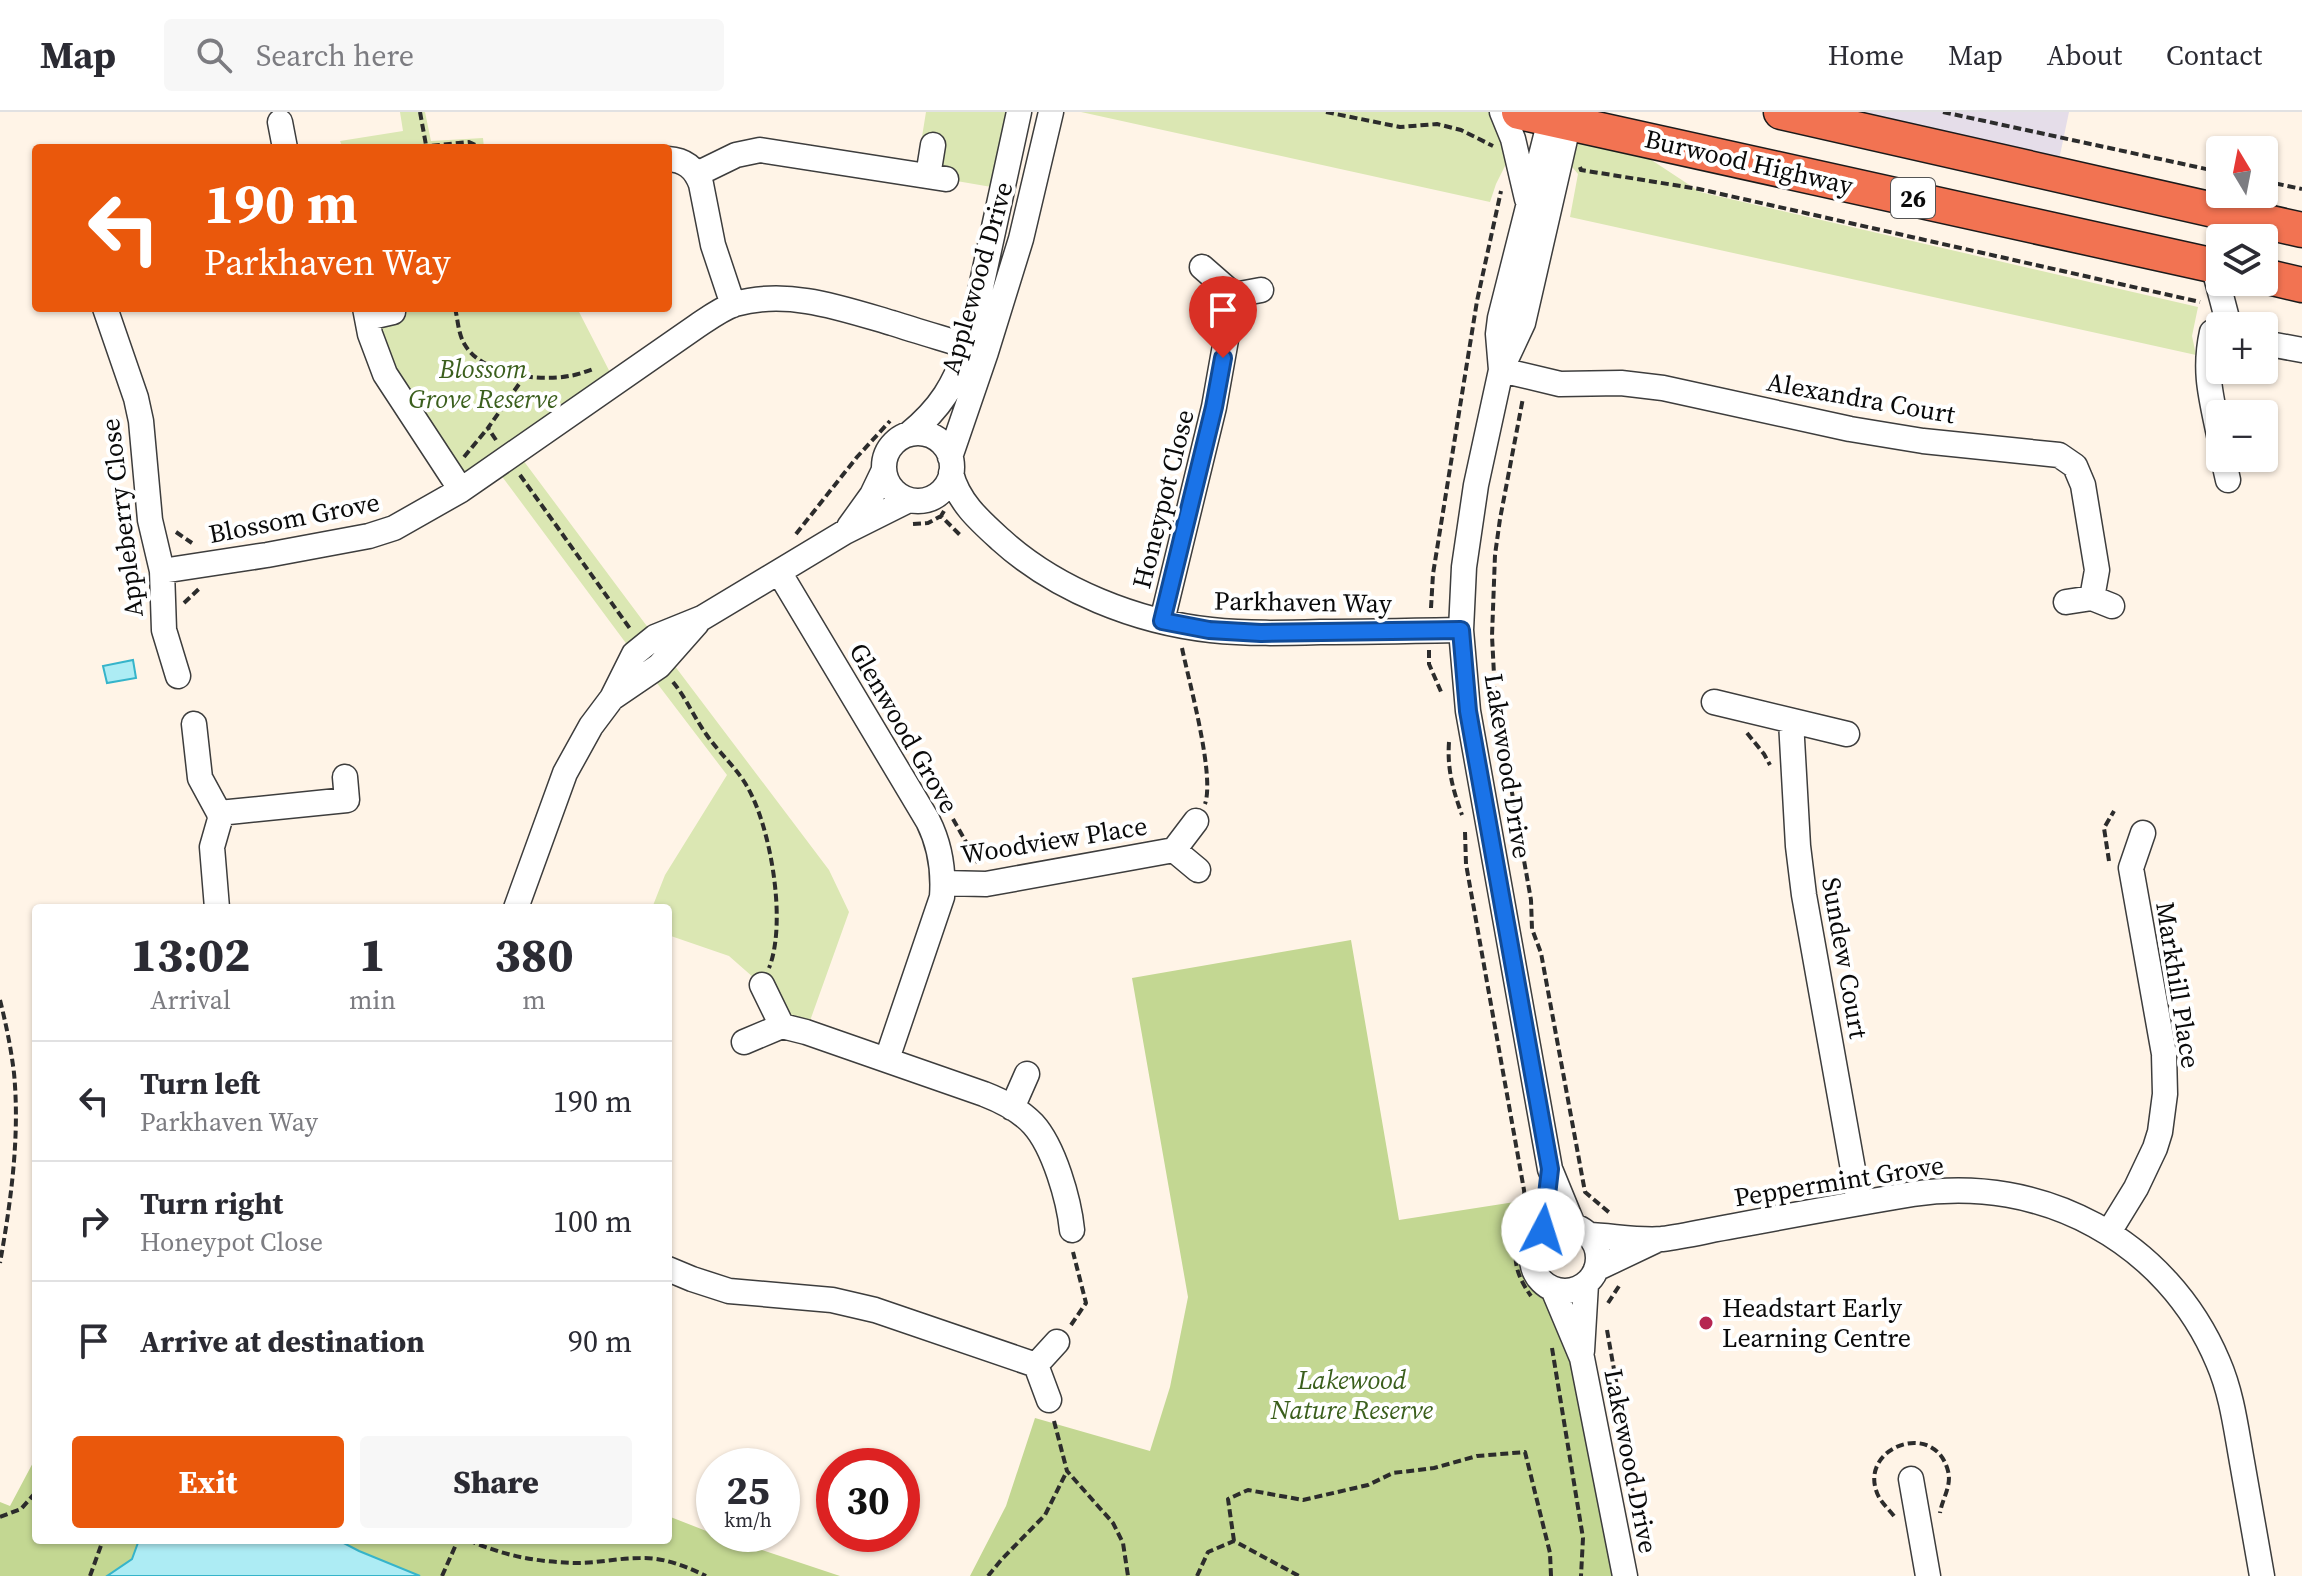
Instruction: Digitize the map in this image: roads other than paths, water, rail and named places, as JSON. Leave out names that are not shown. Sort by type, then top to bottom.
[{"type":"highway","name":"26","points":[[1781,112],[2302,230]]},
{"type":"highway","name":"Burwood Highway","points":[[1552,115],[2206,264]]},
{"type":"highway","points":[[2278,279],[2302,285]]},
{"type":"street","name":"Applewood Drive","points":[[951,465],[977,350],[1019,112]]},
{"type":"street","name":"Applewood Drive","points":[[900,426],[924,422],[942,402],[977,350],[1025,224],[1051,112]]},
{"type":"street","name":"Lakewood Drive","points":[[1502,112],[1513,139],[1528,201]]},
{"type":"street","name":"Lakewood Drive","points":[[1501,370],[1500,318],[1552,115]]},
{"type":"street","name":"Lakewood Drive","points":[[1543,1233],[1550,1169],[1468,711],[1461,630],[1470,519],[1501,370],[1523,323],[1552,115]]},
{"type":"street","points":[[280,122],[284,144]]},
{"type":"street","points":[[697,174],[736,155],[760,150],[937,178],[933,145]]},
{"type":"street","points":[[672,160],[689,166],[697,174],[713,245],[733,305]]},
{"type":"street","points":[[1202,267],[1234,295],[1261,290]]},
{"type":"street","name":"Honeypot Close","points":[[1162,621],[1214,407],[1234,295]]},
{"type":"street","name":"Blossom Grove","points":[[162,571],[369,536],[403,523],[461,490],[704,321],[733,305],[751,301],[805,300],[977,350]]},
{"type":"street","name":"Appleberry Close","points":[[106,312],[141,421],[150,520],[162,571],[163,622],[178,676]]},
{"type":"street","points":[[393,312],[366,313],[378,359],[461,490]]},
{"type":"street","points":[[2278,346],[2302,350]]},
{"type":"street","name":"Alexandra Court","points":[[1501,370],[1560,384],[1621,383],[1663,388],[1850,429],[1923,441],[2066,457],[2075,466],[2083,485],[2102,602],[2066,602]]},
{"type":"street","points":[[517,904],[565,773],[591,726],[612,698],[659,666],[702,618],[845,532],[941,492],[948,483],[951,465],[946,447],[938,440],[900,426],[900,438],[886,452],[883,472],[872,495],[845,532]]},
{"type":"street","name":"Parkhaven Way","points":[[951,465],[957,492],[980,522],[1025,559],[1065,585],[1162,621],[1209,630],[1261,633],[1461,630]]},
{"type":"street","points":[[883,472],[892,490],[900,496],[921,499]]},
{"type":"street","name":"Parkhaven Way","points":[[921,499],[980,522]]},
{"type":"street","name":"Glenwood Grove","points":[[779,572],[928,821],[939,847],[942,897],[887,1059]]},
{"type":"street","points":[[1714,702],[1847,734]]},
{"type":"street","name":"Sundew Court","points":[[1791,721],[1804,895],[1859,1203]]},
{"type":"street","points":[[194,724],[200,778],[220,819],[212,847],[217,904]]},
{"type":"street","points":[[219,813],[354,794]]},
{"type":"street","name":"Woodview Place","points":[[943,883],[986,884],[1174,850],[1196,821]]},
{"type":"street","name":"Markhill Place","points":[[2109,1232],[2136,1188],[2155,1148],[2165,1094],[2164,1054],[2131,868],[2143,833]]},
{"type":"street","name":"Woodview Place","points":[[1174,850],[1198,870]]},
{"type":"street","points":[[762,985],[782,1026]]},
{"type":"street","points":[[744,1042],[782,1026],[887,1059],[1012,1108],[1035,1126],[1046,1144],[1068,1203],[1072,1230]]},
{"type":"street","points":[[1012,1108],[1027,1074]]},
{"type":"street","name":"Lakewood Drive","points":[[1550,1169],[1581,1230]]},
{"type":"street","name":"Peppermint Grove","points":[[1581,1230],[1659,1239],[1945,1190],[1988,1191],[2018,1197],[2083,1218],[2132,1249],[2173,1289],[2191,1311],[2219,1363],[2234,1417],[2262,1576]]},
{"type":"street","points":[[1563,1224],[1581,1230],[1598,1251],[1591,1276],[1575,1289],[1544,1295],[1543,1283],[1532,1263],[1536,1241],[1543,1233],[1563,1224]]},
{"type":"street","name":"Peppermint Grove","points":[[1591,1276],[1659,1239]]},
{"type":"street","points":[[672,1271],[729,1291],[832,1300],[875,1310],[1036,1365]]},
{"type":"street","name":"Lakewood Drive","points":[[1591,1276],[1582,1358],[1625,1576]]},
{"type":"street","name":"Lakewood Drive","points":[[1544,1295],[1582,1358]]},
{"type":"street","points":[[1036,1365],[1057,1342]]},
{"type":"street","points":[[1036,1365],[1049,1400]]},
{"type":"street","points":[[1911,1479],[1928,1576]]},
{"type":"water","points":[[133,660],[136,678],[107,683],[103,666]]},
{"type":"water","points":[[138,1544],[346,1544],[420,1576],[107,1576],[132,1559]]},
{"type":"place","name":"Headstart Early Learning Centre","points":[[1706,1323]]},
{"type":"park label","name":"Blossom Grove Reserve","points":[[483,384]]},
{"type":"park label","name":"Lakewood Nature Reserve","points":[[1352,1395]]}]
